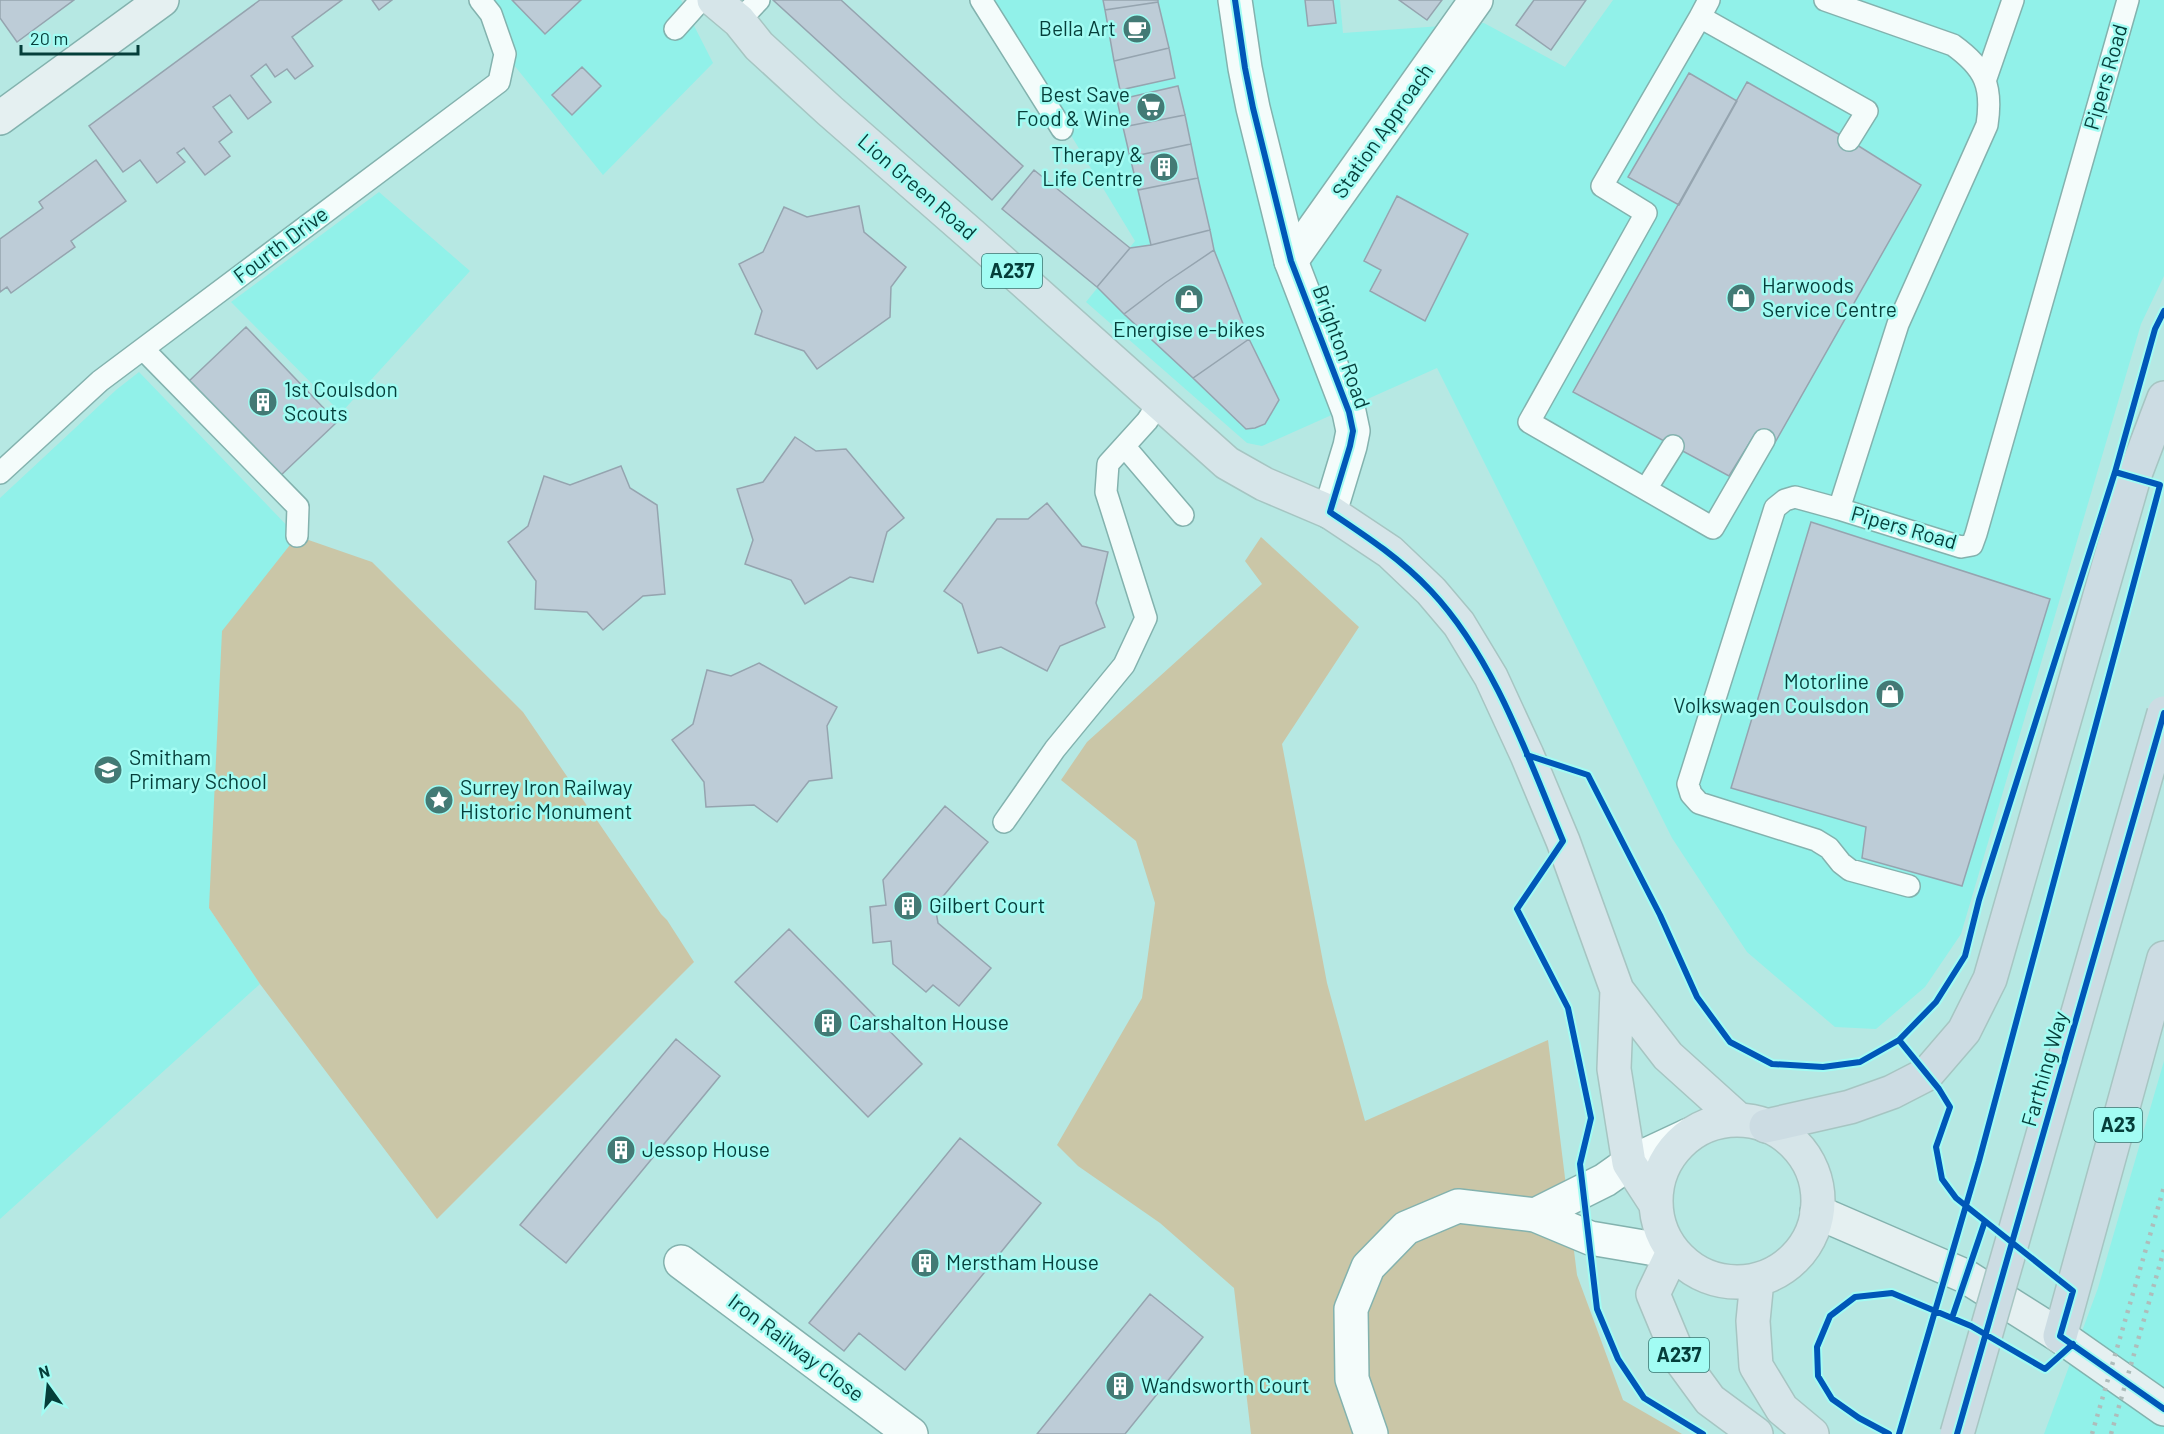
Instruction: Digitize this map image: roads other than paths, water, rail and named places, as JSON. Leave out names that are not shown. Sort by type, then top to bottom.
[{"type":"highway","points":[[1753,1123],[1850,1107],[1892,1092],[1927,1074],[1964,1030],[1990,979],[2134,477],[2164,398]]},
{"type":"highway","name":"Farthing Way","points":[[1958,1434],[2164,713]]},
{"type":"highway","name":"A23","points":[[2060,1336],[2164,958]]},
{"type":"main road","points":[[0,118],[162,0]]},
{"type":"main road","name":"Lion Green Road","points":[[714,0],[749,11],[759,46],[1227,463],[1264,484],[1330,512]]},
{"type":"main road","name":"A237","points":[[1330,512],[1390,552],[1431,591],[1459,624],[1491,677],[1527,756],[1558,831],[1617,990],[1668,1056],[1753,1123]]},
{"type":"main road","name":"A237","points":[[1617,990],[1614,1069],[1629,1163],[1655,1203]]},
{"type":"main road","points":[[1713,1123],[1753,1123],[1785,1136],[1801,1151],[1812,1170],[1817,1191],[1817,1212],[1811,1235],[1798,1255],[1779,1271],[1757,1280],[1734,1283],[1711,1279],[1689,1268],[1673,1252],[1655,1203],[1659,1177],[1671,1153],[1689,1135],[1713,1123]]},
{"type":"main road","points":[[1817,1212],[1965,1276],[2060,1336],[2164,1409]]},
{"type":"main road","name":"A237","points":[[1673,1252],[1653,1294],[1680,1359],[1710,1400],[1756,1434]]},
{"type":"main road","points":[[1757,1280],[1754,1321],[1756,1366],[1782,1409],[1812,1434]]},
{"type":"street","name":"Brighton Road","points":[[1235,0],[1253,108],[1291,261],[1349,412],[1353,431],[1330,512]]},
{"type":"street","name":"Station Approach","points":[[1291,261],[1476,0]]},
{"type":"street","points":[[1535,1215],[1605,1180],[1629,1163],[1689,1135]]},
{"type":"street","points":[[1371,1434],[1352,1379],[1351,1309],[1368,1267],[1406,1228],[1458,1206],[1535,1215],[1590,1238],[1673,1252]]},
{"type":"street","name":"Iron Railway Close","points":[[681,1262],[911,1434]]},
{"type":"lane","name":"Fourth Drive","points":[[0,473],[100,381],[499,82],[505,54],[492,14],[480,0]]},
{"type":"lane","points":[[675,28],[702,0]]},
{"type":"lane","points":[[981,0],[1062,129]]},
{"type":"lane","name":"Pipers Road","points":[[1825,0],[1953,45],[1971,58],[1985,81],[1991,102],[1988,125],[1898,324],[1839,509],[1961,547],[1972,545],[1976,534],[2128,0]]},
{"type":"lane","points":[[1985,81],[2013,0]]},
{"type":"lane","points":[[1764,440],[1713,528],[1530,423],[1646,213],[1602,186],[1705,8],[1867,111],[1849,140]]},
{"type":"lane","points":[[143,349],[298,507],[297,536]]},
{"type":"lane","points":[[1004,822],[1055,749],[1124,665],[1146,618],[1106,492],[1108,464],[1148,421],[1159,403]]},
{"type":"lane","points":[[1646,489],[1673,446]]},
{"type":"lane","points":[[1125,447],[1183,515]]},
{"type":"lane","points":[[1839,509],[1795,497],[1785,500],[1775,508],[1688,784],[1690,794],[1699,803],[1816,840],[1829,848],[1850,870],[1909,886]]},
{"type":"railway","points":[[2092,1434],[2164,1187]]},
{"type":"railway","points":[[2111,1434],[2164,1250]]},
{"type":"place","name":"Bella Art","points":[[1137,29]]},
{"type":"place","name":"Best Save Food & Wine","points":[[1151,107]]},
{"type":"place","name":"Therapy & Life Centre","points":[[1164,167]]},
{"type":"place","name":"Harwoods Service Centre","points":[[1741,298]]},
{"type":"place","name":"Energise e-bikes","points":[[1189,299]]},
{"type":"place","name":"1st Coulsdon Scouts","points":[[263,402]]},
{"type":"place","name":"Motorline Volkswagen Coulsdon","points":[[1890,694]]},
{"type":"place","name":"Smitham Primary School","points":[[108,770]]},
{"type":"place","name":"Surrey Iron Railway Historic Monument","points":[[439,800]]},
{"type":"place","name":"Gilbert Court","points":[[908,906]]},
{"type":"place","name":"Carshalton House","points":[[828,1023]]},
{"type":"place","name":"Jessop House","points":[[621,1150]]},
{"type":"place","name":"Merstham House","points":[[925,1263]]},
{"type":"place","name":"Wandsworth Court","points":[[1120,1386]]}]
